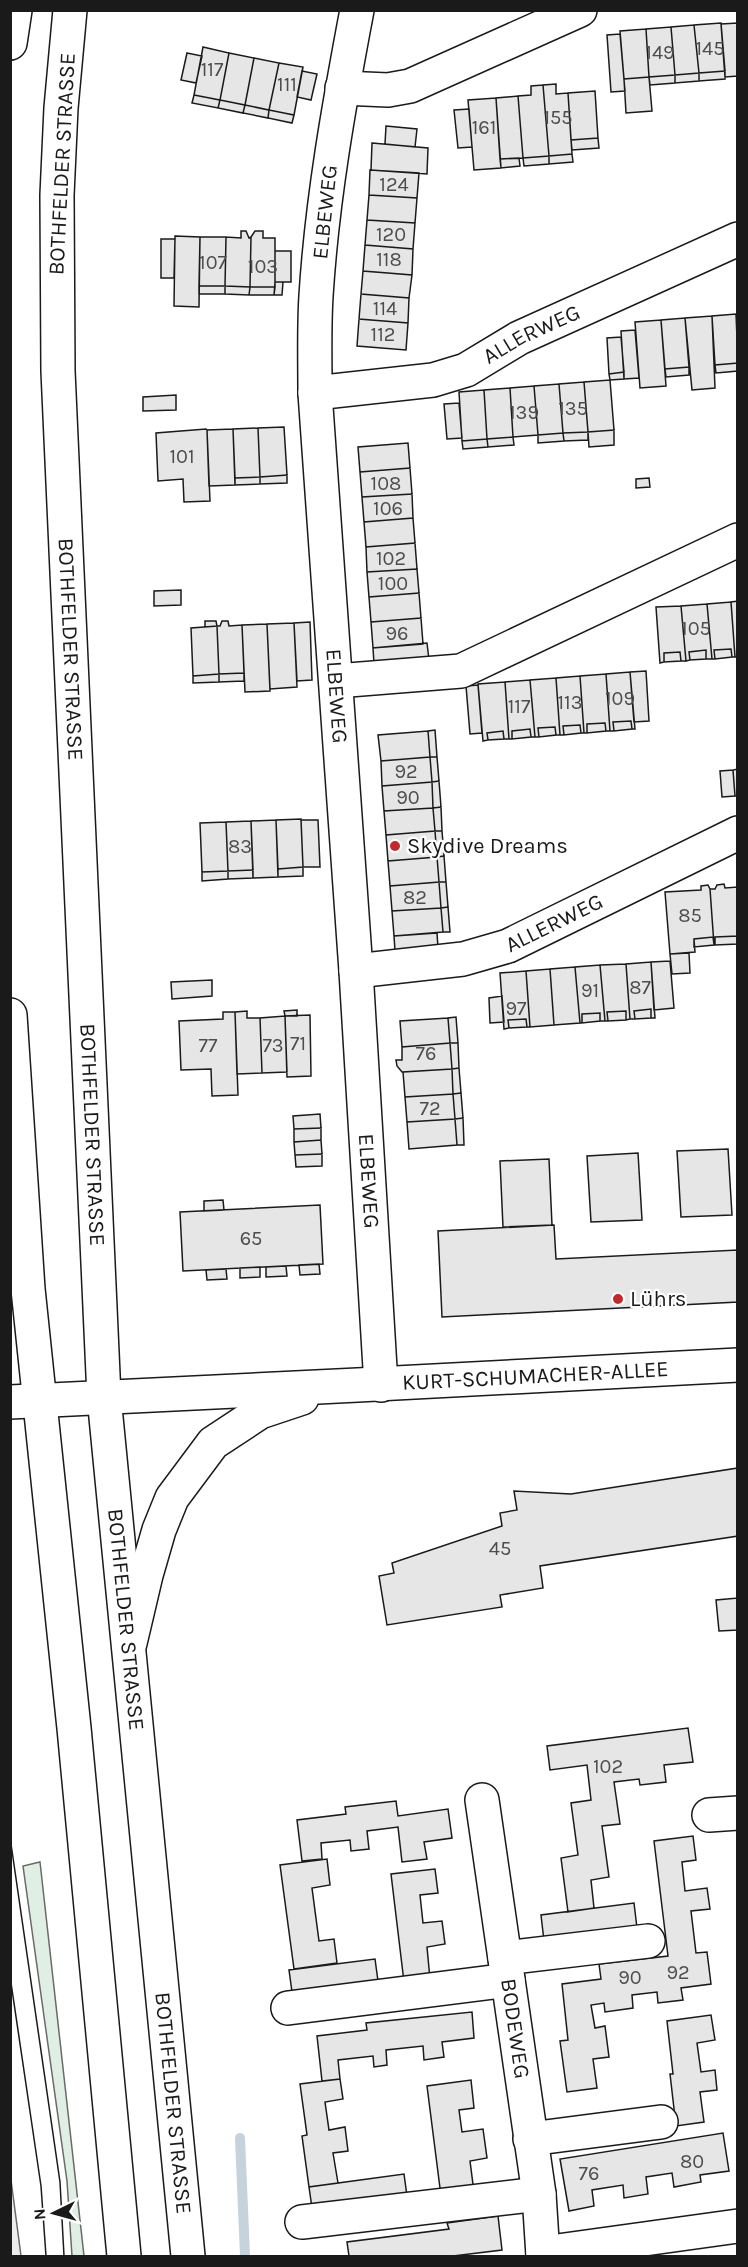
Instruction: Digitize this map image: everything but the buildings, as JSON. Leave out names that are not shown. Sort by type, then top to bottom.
[{"type":"main road","points":[[10,43],[15,10]]},
{"type":"main road","name":"BOTHFELDER STRASSE","points":[[70,10],[61,108],[57,195],[58,371],[104,1397],[188,2256]]},
{"type":"main road","name":"ELBEWEG","points":[[357,10],[327,186],[316,297],[315,393],[356,971],[381,1385]]},
{"type":"main road","points":[[342,88],[388,90],[410,86],[580,10]]},
{"type":"main road","name":"ALLERWEG","points":[[315,393],[433,381],[466,370],[519,338],[738,239]]},
{"type":"main road","points":[[336,681],[461,671],[738,540]]},
{"type":"main road","name":"ALLERWEG","points":[[356,971],[463,959],[508,945],[738,832]]},
{"type":"main road","points":[[10,1015],[28,1288],[25,1402],[74,1728],[124,2256]]},
{"type":"main road","name":"KURT-SCHUMACHER-ALLEE","points":[[25,1402],[738,1365]]},
{"type":"main road","name":"KURT-SCHUMACHER-ALLEE","points":[[128,1651],[146,1575],[159,1530],[172,1498],[213,1443],[260,1412],[335,1387]]},
{"type":"main road","name":"BODEWEG","points":[[482,1800],[539,2194],[543,2255]]},
{"type":"main road","points":[[288,2008],[648,1941]]},
{"type":"main road","points":[[530,2139],[661,2122]]},
{"type":"main road","points":[[302,2222],[539,2194]]},
{"type":"main road","points":[[543,2255],[738,2226]]},
{"type":"green space","points":[[40,1862],[84,2256],[72,2256],[67,2181],[23,1866]]},
{"type":"shaded area","points":[[11,2180],[21,2256],[11,2256]]},
{"type":"waterway","points":[[240,2138],[245,2256]]},
{"type":"tram line","points":[[10,1837],[60,2182],[64,2256]]},
{"type":"tram line","points":[[10,1976],[41,2186],[46,2256]]},
{"type":"place","name":"Skydive Dreams","points":[[395,846]]},
{"type":"place","name":"Lührs","points":[[618,1299]]}]
